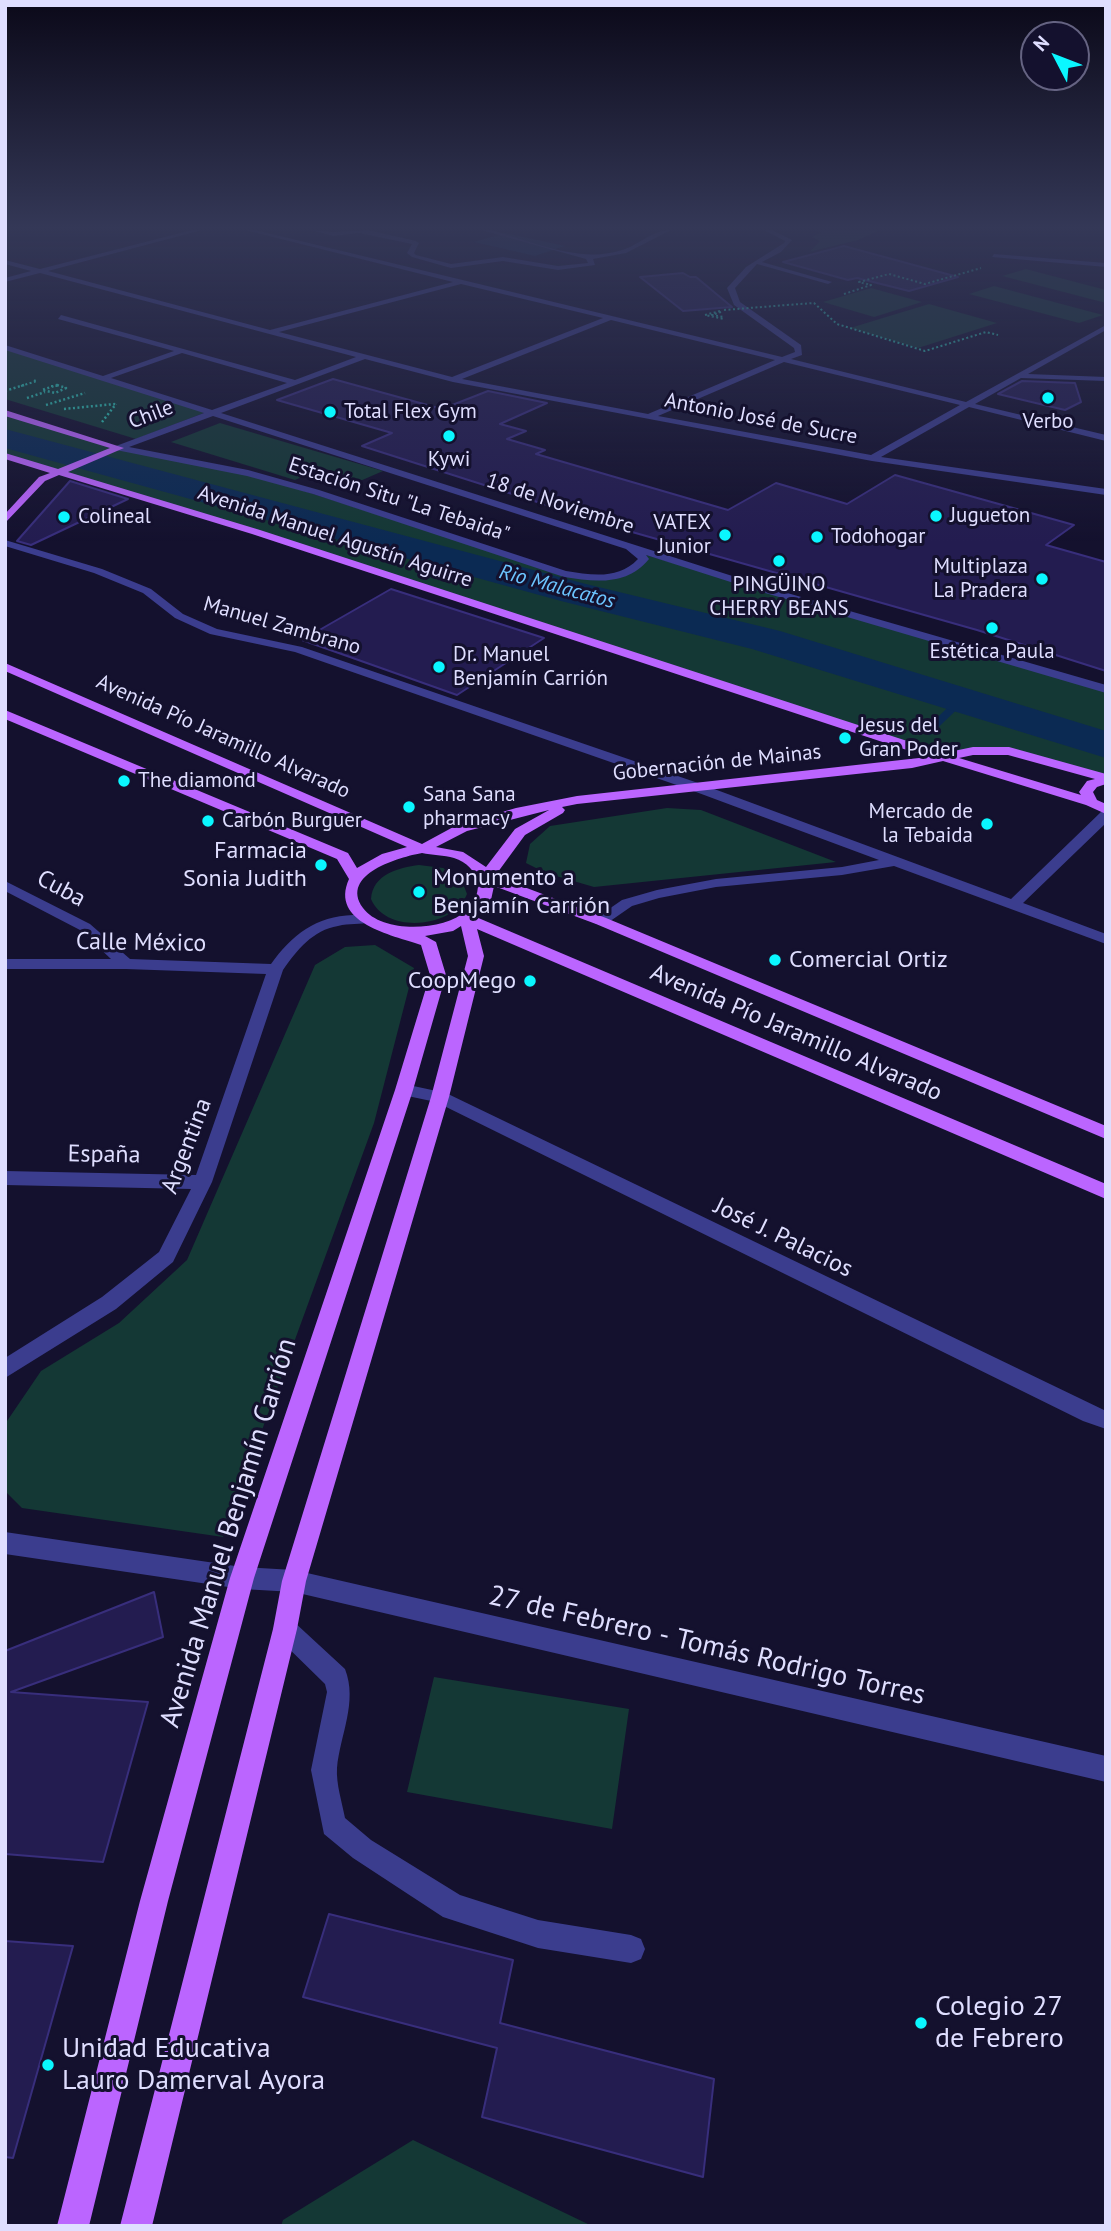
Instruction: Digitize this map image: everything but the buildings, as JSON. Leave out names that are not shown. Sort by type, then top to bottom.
[{"type":"main road","points":[[5,413],[116,449]]},
{"type":"main road","name":"Chile","points":[[5,520],[40,481],[58,471],[116,449]]},
{"type":"main road","name":"Avenida Manuel Agustín Aguirre","points":[[5,456],[256,532],[945,758],[1091,802],[1106,812]]},
{"type":"main road","name":"Avenida Pío Jaramillo Alvarado","points":[[5,667],[422,849]]},
{"type":"main road","points":[[5,714],[343,856],[356,879],[352,900],[357,910],[366,919],[393,930],[424,932],[467,919],[482,906],[488,892],[486,878],[480,868],[454,853],[422,849],[403,851],[382,859],[356,879]]},
{"type":"main road","name":"Gobernación de Mainas","points":[[422,849],[461,828],[516,811],[577,800],[870,769],[974,751],[1009,751],[1106,779]]},
{"type":"main road","points":[[1091,802],[1087,797],[1088,787],[1106,779]]},
{"type":"main road","points":[[486,878],[520,832],[577,800]]},
{"type":"main road","name":"Avenida Pío Jaramillo Alvarado","points":[[486,878],[601,920],[1106,1133]]},
{"type":"main road","points":[[136,2226],[285,1629],[294,1581],[440,1097],[476,956],[467,919]]},
{"type":"main road","name":"Avenida Pío Jaramillo Alvarado","points":[[467,919],[1106,1192]]},
{"type":"main road","name":"Avenida Manuel Benjamín Carrión","points":[[73,2226],[154,1901],[242,1578],[404,1090],[438,975],[428,942],[393,930]]},
{"type":"street","points":[[121,334],[297,383]]},
{"type":"street","name":"Antonio José de Sucre","points":[[285,334],[453,380],[872,458],[1106,492]]},
{"type":"street","points":[[453,380],[570,334]]},
{"type":"street","points":[[693,334],[969,399],[1106,438]]},
{"type":"street","points":[[719,334],[732,337]]},
{"type":"street","points":[[779,334],[798,348],[799,353]]},
{"type":"street","points":[[872,458],[969,399],[981,397],[1094,334]]},
{"type":"street","name":"18 de Noviembre","points":[[5,347],[106,377],[631,548],[1106,689]]},
{"type":"street","points":[[106,377],[181,351]]},
{"type":"street","points":[[650,416],[786,354],[811,355]]},
{"type":"street","name":"Chile","points":[[116,449],[366,356]]},
{"type":"street","points":[[1020,376],[1106,379]]},
{"type":"street","points":[[981,397],[1106,428]]},
{"type":"street","name":"Estación Situ \"La Tebaida\"","points":[[116,449],[259,476],[565,573],[607,579],[624,575],[636,569],[643,559],[631,548]]},
{"type":"street","name":"Manuel Zambrano","points":[[5,543],[98,571],[147,591],[179,616],[214,632],[298,649],[693,786],[1106,939]]},
{"type":"street","points":[[1014,904],[1106,812]]},
{"type":"street","points":[[601,920],[627,903],[657,894],[716,883],[842,871],[896,861]]},
{"type":"street","name":"Cuba","points":[[5,885],[85,927],[126,964]]},
{"type":"street","name":"Argentina","points":[[7,1369],[109,1303],[166,1257],[202,1182],[275,969],[293,944],[312,929],[341,919],[366,919]]},
{"type":"street","name":"Calle México","points":[[5,964],[126,964],[275,969]]},
{"type":"street","name":"José J. Palacios","points":[[404,1090],[440,1097],[1106,1420]]},
{"type":"street","name":"España","points":[[5,1178],[202,1182]]},
{"type":"street","name":"27 de Febrero - Tomás Rodrigo Torres","points":[[5,1544],[242,1578],[294,1581],[1106,1769]]},
{"type":"street","points":[[285,1629],[337,1678],[339,1692],[324,1770],[333,1825],[362,1849],[453,1907],[538,1934],[631,1948]]},
{"type":"path","points":[[870,334],[925,351],[979,334]]},
{"type":"path","points":[[5,391],[37,381],[27,378]]},
{"type":"path","points":[[45,392],[43,388],[64,386],[65,389],[93,397]]},
{"type":"path","points":[[26,398],[65,389]]},
{"type":"path","points":[[39,408],[91,391]]},
{"type":"path","points":[[104,401],[116,404]]},
{"type":"path","points":[[63,410],[116,404]]},
{"type":"path","points":[[99,426],[116,404]]},
{"type":"green space","points":[[871,334],[962,334],[918,348]]},
{"type":"green space","points":[[5,349],[209,411],[136,439],[5,399]]},
{"type":"green space","points":[[5,413],[119,448],[248,473],[541,567],[607,579],[643,559],[639,553],[1106,689],[1106,778],[1009,751],[945,758],[256,532],[5,456]]},
{"type":"green space","points":[[220,423],[383,471],[360,481],[323,468],[295,480],[171,442]]},
{"type":"green space","points":[[667,808],[701,810],[836,862],[594,887],[546,873],[526,863],[530,844],[550,826]]},
{"type":"green space","points":[[419,865],[443,868],[461,878],[467,894],[460,905],[449,914],[420,923],[390,918],[379,911],[371,899],[376,884],[395,870]]},
{"type":"green space","points":[[375,945],[414,968],[374,1123],[223,1537],[22,1508],[5,1491],[5,1424],[41,1371],[119,1323],[187,1260],[315,965],[345,947]]},
{"type":"green space","points":[[434,1677],[629,1709],[612,1829],[407,1792]]},
{"type":"green space","points":[[413,2140],[592,2226],[281,2226],[283,2220]]},
{"type":"waterway","name":"Rio Malacatos","points":[[5,438],[575,593],[766,640],[1106,745]]},
{"type":"waterway","points":[[929,731],[960,701]]},
{"type":"place","name":"Verbo","points":[[1048,398]]},
{"type":"place","name":"Total Flex Gym","points":[[330,412]]},
{"type":"place","name":"Kywi","points":[[449,436]]},
{"type":"place","name":"Jugueton","points":[[936,516]]},
{"type":"place","name":"Colineal","points":[[64,517]]},
{"type":"place","name":"VATEX Junior","points":[[725,535]]},
{"type":"place","name":"Todohogar","points":[[817,537]]},
{"type":"place","name":"PINGÜINO CHERRY BEANS","points":[[779,561]]},
{"type":"place","name":"Multiplaza La Pradera","points":[[1042,579]]},
{"type":"place","name":"Estética Paula","points":[[992,628]]},
{"type":"place","name":"Dr. Manuel Benjamín Carrión","points":[[439,667]]},
{"type":"place","name":"Jesus del Gran Poder","points":[[845,738]]},
{"type":"place","name":"The diamond","points":[[124,781]]},
{"type":"place","name":"Sana Sana pharmacy","points":[[409,807]]},
{"type":"place","name":"Carbón Burguer","points":[[208,821]]},
{"type":"place","name":"Mercado de la Tebaida","points":[[987,824]]},
{"type":"place","name":"Farmacia Sonia Judith","points":[[321,865]]},
{"type":"place","name":"Monumento a Benjamín Carrión","points":[[419,892]]},
{"type":"place","name":"Comercial Ortiz","points":[[775,960]]},
{"type":"place","name":"CoopMego","points":[[530,981]]},
{"type":"place","name":"Colegio 27 de Febrero","points":[[921,2023]]},
{"type":"place","name":"Unidad Educativa Lauro Damerval Ayora","points":[[48,2065]]}]
